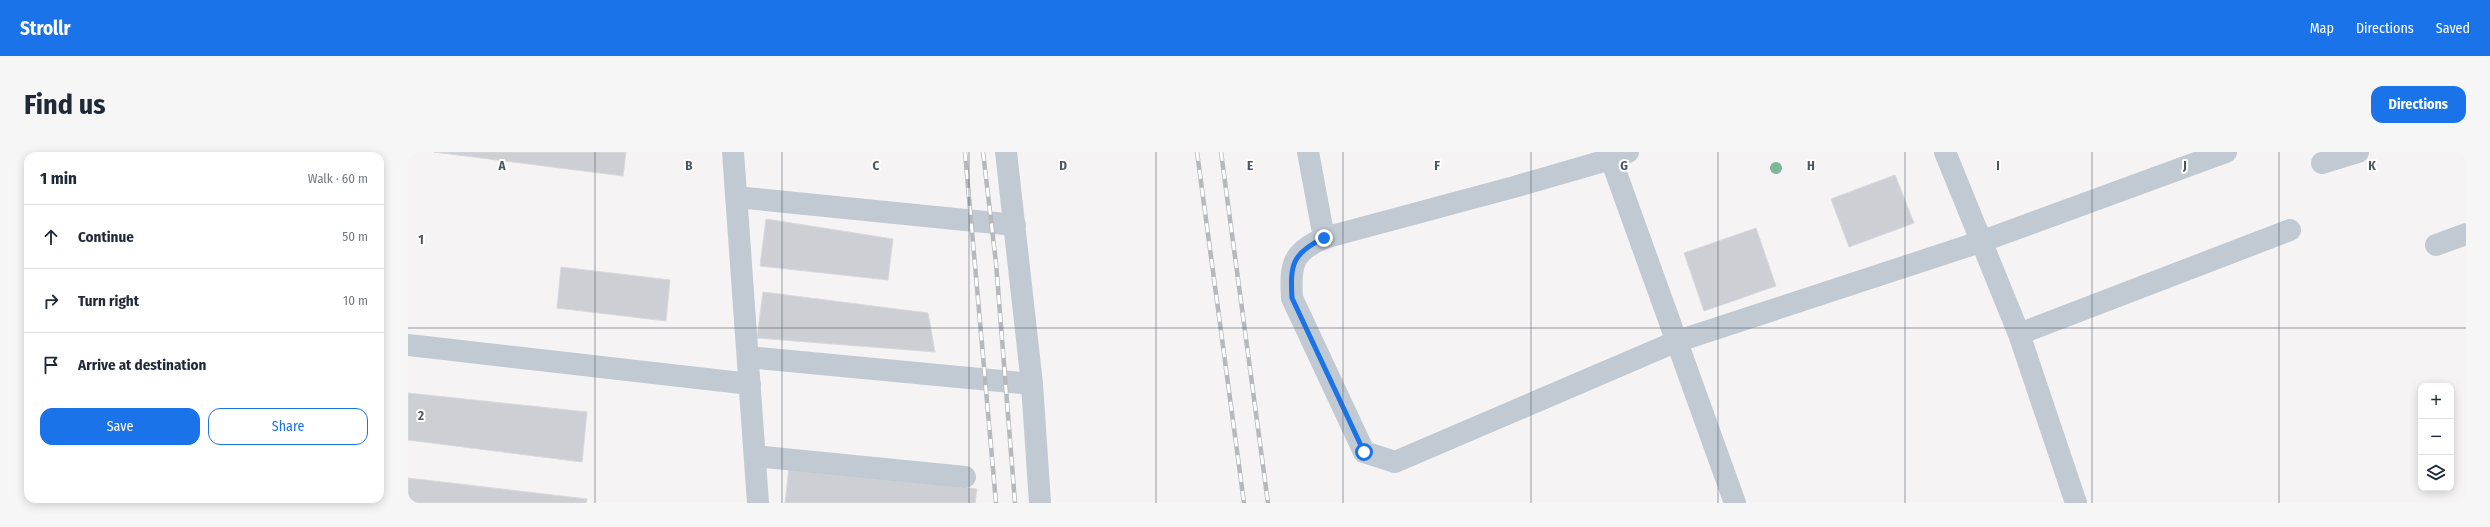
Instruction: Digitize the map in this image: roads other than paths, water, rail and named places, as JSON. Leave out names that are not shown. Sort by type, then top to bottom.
[{"type":"street","points":[[733,152],[758,503]]},
{"type":"street","points":[[1006,152],[1032,384],[1040,503]]},
{"type":"street","points":[[1308,152],[1324,238]]},
{"type":"street","points":[[1945,152],[1980,242],[2019,334],[2076,503]]},
{"type":"street","points":[[1735,503],[1676,342],[1620,156],[1324,238],[1307,246],[1296,258],[1290,273],[1292,298],[1364,452],[1381,460],[1395,462],[1676,342],[1980,242],[2226,152]]},
{"type":"street","points":[[2322,163],[2358,152]]},
{"type":"street","points":[[736,197],[1015,225]]},
{"type":"street","points":[[2019,334],[2290,230]]},
{"type":"street","points":[[2436,245],[2466,234]]},
{"type":"street","points":[[408,345],[750,384]]},
{"type":"street","points":[[748,357],[1032,384]]},
{"type":"street","points":[[755,456],[965,477]]},
{"type":"railway","points":[[965,152],[996,503]]},
{"type":"railway","points":[[983,152],[996,263],[1015,503]]},
{"type":"railway","points":[[1197,152],[1244,503]]},
{"type":"railway","points":[[1221,152],[1268,503]]}]
